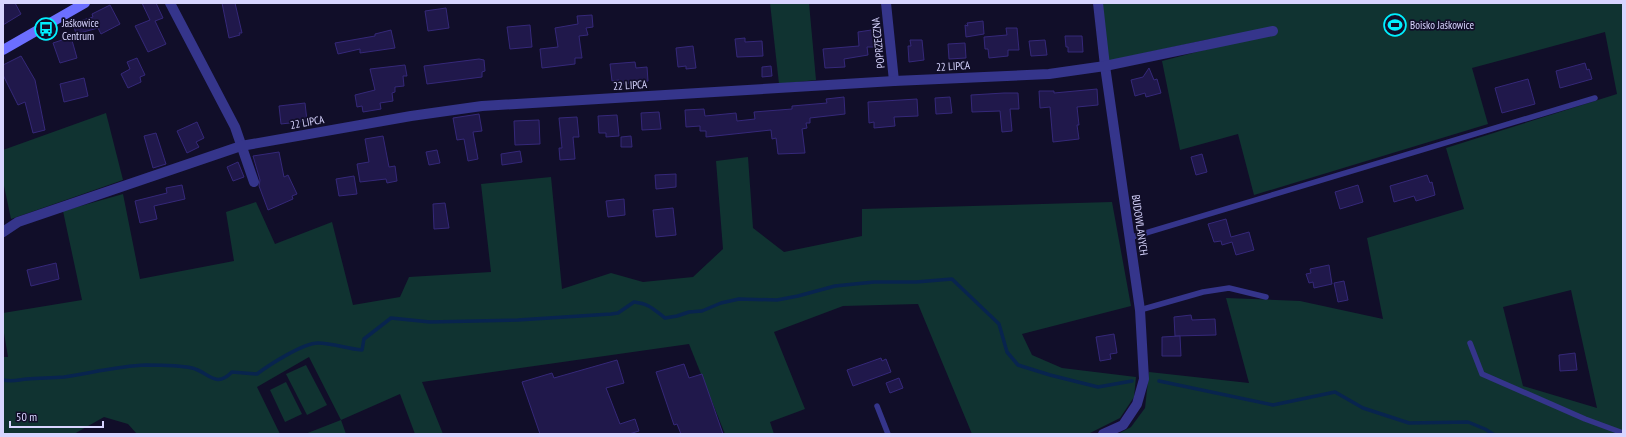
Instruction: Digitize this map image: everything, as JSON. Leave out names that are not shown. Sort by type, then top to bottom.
[{"type":"street","points":[[3,50],[85,3]]},
{"type":"street","points":[[170,3],[235,127],[254,182]]},
{"type":"street","name":"POPRZECZNA","points":[[886,3],[894,81]]},
{"type":"street","name":"BUDOWLANYCH","points":[[1098,3],[1104,66],[1140,310],[1144,379],[1137,404],[1123,425],[1103,434]]},
{"type":"street","name":"22 LIPCA","points":[[3,232],[18,222],[241,146],[411,116],[482,106],[894,81],[1050,74],[1104,66],[1273,31]]},
{"type":"lane","points":[[1129,238],[1595,98]]},
{"type":"lane","points":[[1140,310],[1203,292],[1229,288],[1266,297]]},
{"type":"lane","points":[[1470,344],[1482,374],[1585,419],[1623,433]]},
{"type":"lane","points":[[877,406],[888,434]]},
{"type":"green space","points":[[770,3],[809,3],[816,80],[779,84]]},
{"type":"green space","points":[[1102,3],[1623,3],[1623,434],[1118,434],[1131,427],[1145,408],[1149,372],[1249,383],[1226,298],[1300,301],[1383,319],[1367,238],[1464,209],[1446,148],[1617,94],[1605,32],[1472,68],[1488,124],[1254,195],[1238,134],[1180,150],[1162,61],[1212,48],[1210,39],[1108,61]],"holes":[[[1571,290],[1597,408],[1523,386],[1503,307]]]},
{"type":"green space","points":[[106,113],[123,180],[11,219],[3,181],[3,150]]},
{"type":"green space","points":[[748,157],[753,228],[784,252],[862,236],[862,209],[1112,202],[1131,306],[1022,334],[1032,355],[1062,368],[1136,377],[1134,397],[1120,418],[1088,434],[972,434],[918,304],[843,306],[774,332],[805,409],[770,422],[774,434],[725,434],[689,344],[422,382],[443,434],[415,434],[400,394],[341,420],[309,357],[257,387],[280,434],[137,434],[128,424],[104,417],[74,434],[3,434],[3,357],[8,357],[3,327],[3,313],[82,300],[63,211],[123,194],[140,279],[234,261],[226,212],[256,202],[275,244],[332,222],[353,305],[400,297],[409,277],[491,272],[481,184],[551,177],[562,289],[611,273],[643,282],[693,277],[723,249],[716,161]]},
{"type":"green space","points":[[306,365],[327,405],[307,415],[286,374]]},
{"type":"green space","points":[[286,382],[302,414],[285,422],[270,390]]},
{"type":"green space","points":[[341,420],[346,434],[305,434]]},
{"type":"building","points":[[3,3],[15,3],[21,14],[3,25]]},
{"type":"building","points":[[142,3],[156,3],[163,18],[155,21],[166,44],[148,52],[135,26],[150,20]]},
{"type":"building","points":[[222,3],[235,3],[242,33],[239,33],[240,35],[229,38]]},
{"type":"building","points":[[110,5],[120,24],[101,34],[98,28],[76,34],[73,23],[93,17],[92,14]]},
{"type":"building","points":[[446,8],[449,28],[428,31],[425,11]]},
{"type":"building","points":[[592,15],[593,27],[586,28],[588,35],[579,36],[582,58],[575,58],[575,64],[542,68],[540,49],[558,47],[555,28],[578,24],[577,16]]},
{"type":"building","points":[[983,21],[984,34],[966,37],[965,25],[968,26],[967,23]]},
{"type":"building","points":[[530,25],[532,47],[510,49],[507,27]]},
{"type":"building","points":[[1006,28],[1017,28],[1019,50],[1008,50],[1008,56],[989,58],[988,49],[985,49],[984,37],[1007,35]]},
{"type":"building","points":[[878,29],[880,42],[876,42],[876,47],[867,47],[868,55],[844,59],[845,67],[825,68],[823,49],[859,46],[858,32]]},
{"type":"building","points":[[391,30],[395,48],[360,53],[360,49],[338,54],[335,43],[375,36],[375,34]]},
{"type":"building","points":[[1065,36],[1082,36],[1083,52],[1068,52]]},
{"type":"building","points":[[71,37],[77,58],[60,63],[53,43]]},
{"type":"building","points":[[745,38],[745,42],[762,41],[763,56],[737,57],[735,39]]},
{"type":"building","points":[[910,40],[922,40],[924,60],[909,62],[908,46],[911,46]]},
{"type":"building","points":[[1045,40],[1047,55],[1031,56],[1029,41]]},
{"type":"building","points":[[965,43],[966,58],[949,59],[948,44]]},
{"type":"building","points":[[693,46],[696,68],[686,69],[686,66],[678,67],[676,48]]},
{"type":"building","points":[[21,56],[35,80],[45,130],[33,133],[25,102],[18,105],[3,75],[3,65]]},
{"type":"building","points":[[137,58],[145,75],[140,77],[141,82],[128,88],[121,74],[130,69],[127,62]]},
{"type":"building","points":[[479,59],[484,60],[485,71],[482,72],[482,77],[427,84],[424,66]]},
{"type":"building","points":[[635,62],[636,68],[647,67],[648,81],[620,84],[619,80],[612,81],[610,64]]},
{"type":"building","points":[[1585,63],[1587,70],[1589,69],[1592,79],[1560,88],[1556,71]]},
{"type":"building","points":[[405,65],[407,76],[403,76],[404,86],[395,87],[395,92],[392,93],[393,101],[380,103],[381,109],[363,112],[362,106],[357,107],[355,95],[375,90],[370,69]]},
{"type":"building","points":[[771,66],[772,76],[762,77],[762,67]]},
{"type":"building","points":[[1149,68],[1154,80],[1157,79],[1161,93],[1146,97],[1145,93],[1135,96],[1131,80],[1143,77]]},
{"type":"building","points":[[84,78],[88,96],[64,102],[60,84]]},
{"type":"building","points":[[1528,79],[1535,104],[1502,113],[1495,88]]},
{"type":"building","points":[[1097,89],[1098,105],[1077,107],[1079,139],[1053,142],[1050,107],[1040,108],[1039,91],[1054,91],[1054,93]]},
{"type":"building","points":[[1018,93],[1019,109],[1010,109],[1012,131],[1002,132],[1000,111],[972,112],[971,95]]},
{"type":"building","points":[[844,97],[845,114],[810,118],[810,123],[806,123],[807,128],[802,129],[805,153],[778,154],[776,138],[772,139],[771,130],[706,137],[706,131],[700,131],[700,126],[686,127],[685,110],[704,109],[705,116],[736,113],[737,121],[755,119],[754,112],[792,109],[792,106],[827,103],[826,99]]},
{"type":"building","points":[[950,97],[952,113],[936,114],[935,98]]},
{"type":"building","points":[[917,99],[918,116],[894,117],[895,126],[874,128],[874,122],[869,123],[868,102]]},
{"type":"building","points":[[305,103],[307,121],[281,124],[279,106]]},
{"type":"building","points":[[659,112],[661,129],[642,130],[641,113]]},
{"type":"building","points":[[479,114],[482,131],[473,132],[478,159],[468,161],[464,139],[457,140],[453,118]]},
{"type":"building","points":[[617,115],[619,136],[606,137],[606,133],[599,133],[598,116]]},
{"type":"building","points":[[577,117],[579,137],[573,137],[575,159],[560,160],[559,148],[562,148],[559,118]]},
{"type":"building","points":[[539,120],[540,144],[515,145],[514,121]]},
{"type":"building","points":[[197,122],[204,138],[196,142],[199,147],[187,153],[177,131]]},
{"type":"building","points":[[156,133],[166,164],[153,168],[144,136]]},
{"type":"building","points":[[383,136],[389,167],[395,166],[397,181],[387,183],[386,179],[360,182],[357,164],[369,162],[365,139]]},
{"type":"building","points":[[631,136],[632,147],[621,147],[621,137]]},
{"type":"building","points":[[437,150],[440,163],[429,165],[426,152]]},
{"type":"building","points":[[520,151],[522,162],[502,165],[501,154]]},
{"type":"building","points":[[279,152],[284,177],[288,175],[297,194],[292,196],[293,199],[268,210],[259,186],[260,180],[253,156]]},
{"type":"building","points":[[1202,154],[1207,172],[1196,175],[1191,157]]},
{"type":"building","points":[[238,162],[244,177],[233,181],[227,167]]},
{"type":"building","points":[[676,174],[676,187],[656,189],[655,175]]},
{"type":"building","points":[[1427,175],[1430,183],[1432,182],[1435,195],[1416,201],[1414,196],[1394,202],[1390,186]]},
{"type":"building","points":[[354,176],[357,194],[339,196],[336,179]]},
{"type":"building","points":[[182,185],[185,199],[154,206],[157,219],[140,223],[135,201],[167,193],[166,188]]},
{"type":"building","points":[[1358,185],[1363,202],[1340,209],[1335,192]]},
{"type":"building","points":[[624,199],[625,215],[608,217],[606,201]]},
{"type":"building","points":[[445,203],[449,228],[434,229],[433,204]]},
{"type":"building","points":[[673,208],[676,235],[656,237],[653,210]]},
{"type":"building","points":[[1226,219],[1231,237],[1249,232],[1254,250],[1236,255],[1232,242],[1222,245],[1221,241],[1214,242],[1208,224]]},
{"type":"building","points":[[56,263],[59,279],[31,286],[27,270]]},
{"type":"building","points":[[1329,265],[1332,284],[1314,288],[1313,282],[1309,283],[1306,274],[1311,273],[1310,269]]},
{"type":"building","points":[[1344,281],[1348,300],[1338,302],[1334,283]]},
{"type":"building","points":[[1191,315],[1192,320],[1215,319],[1216,335],[1175,336],[1174,317]]},
{"type":"building","points":[[1114,334],[1117,353],[1110,354],[1111,359],[1100,361],[1096,337]]},
{"type":"building","points":[[1180,336],[1181,356],[1162,356],[1162,337]]},
{"type":"building","points":[[1575,353],[1577,370],[1560,371],[1559,355]]},
{"type":"building","points":[[881,358],[882,361],[886,359],[891,372],[853,386],[847,370]]},
{"type":"building","points":[[617,360],[624,383],[606,388],[620,424],[635,419],[639,431],[629,434],[540,434],[522,382],[552,373],[554,378]]},
{"type":"building","points":[[684,364],[689,378],[702,374],[723,434],[681,434],[677,424],[674,425],[656,372]]},
{"type":"building","points":[[899,378],[903,388],[890,393],[886,383]]},
{"type":"waterway","points":[[3,380],[12,381],[64,377],[115,368],[146,365],[187,367],[198,370],[212,378],[221,379],[232,372],[257,374],[286,355],[312,344],[324,343],[362,350],[364,339],[391,318],[430,322],[518,320],[611,314],[618,313],[634,302],[648,306],[665,318],[689,312],[702,311],[721,303],[739,299],[777,300],[835,286],[874,282],[916,282],[952,279],[999,324],[1007,352],[1018,365],[1098,387],[1132,381]]},
{"type":"waterway","points":[[1159,381],[1273,405],[1335,392],[1363,408],[1409,423],[1468,422],[1493,434]]},
{"type":"place","name":"Boisko Jaśkowice","points":[[1395,25]]},
{"type":"place","name":"Jaśkowice Centrum","points":[[46,29]]}]
